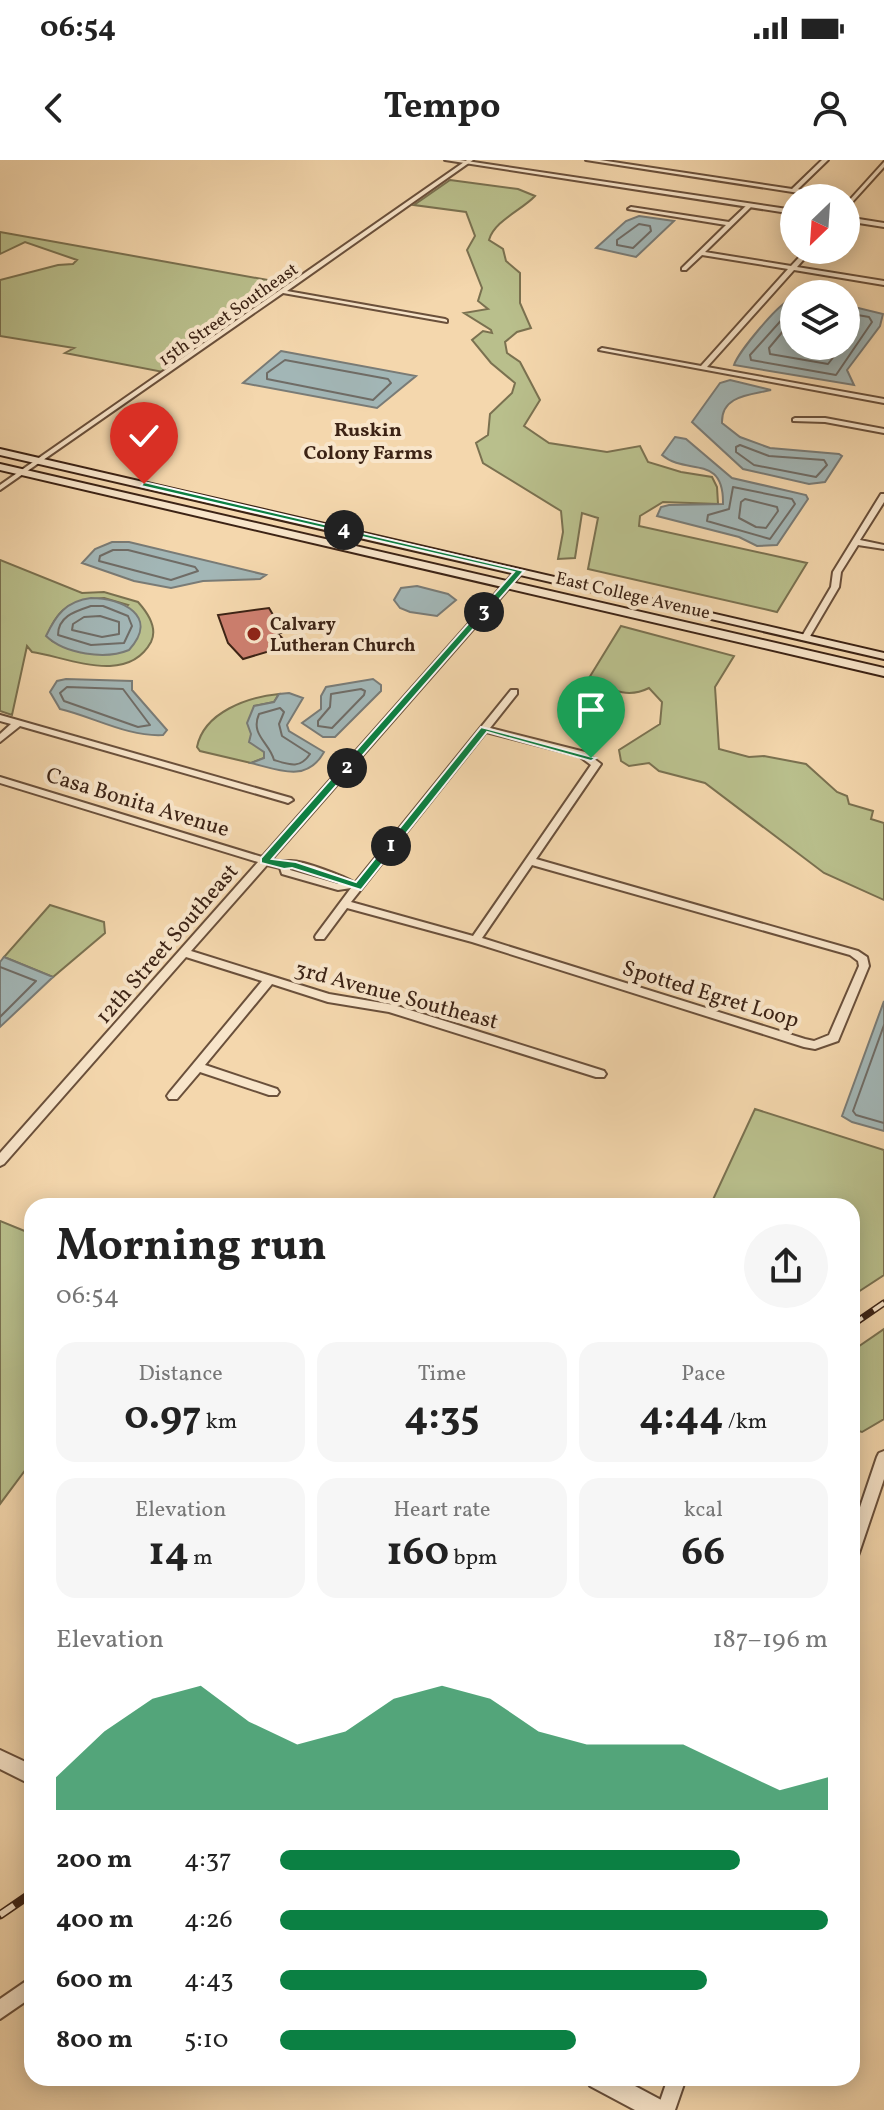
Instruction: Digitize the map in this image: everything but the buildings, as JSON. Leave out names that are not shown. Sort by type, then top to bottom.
[{"type":"main road","name":"East College Avenue","points":[[0,452],[884,656]]},
{"type":"main road","name":"East College Avenue","points":[[0,467],[884,672]]},
{"type":"street","points":[[448,160],[780,210]]},
{"type":"street","points":[[589,160],[780,188]]},
{"type":"street","points":[[800,184],[825,160]]},
{"type":"street","name":"15th Street Southeast","points":[[0,488],[285,292],[468,161]]},
{"type":"street","points":[[860,191],[884,164]]},
{"type":"street","points":[[684,269],[750,205]]},
{"type":"street","points":[[631,209],[730,224]]},
{"type":"street","points":[[860,221],[884,225]]},
{"type":"street","points":[[700,253],[884,283]]},
{"type":"street","points":[[703,368],[798,264]]},
{"type":"street","points":[[285,292],[445,321]]},
{"type":"street","points":[[602,350],[884,401]]},
{"type":"street","points":[[795,420],[825,420],[884,431]]},
{"type":"street","points":[[805,638],[835,587],[837,572],[884,496]]},
{"type":"street","points":[[856,542],[884,547]]},
{"type":"street","name":"12th Street Southeast","points":[[0,1161],[5,1147],[184,953],[520,571]]},
{"type":"street","points":[[320,937],[345,904],[353,886],[514,692]]},
{"type":"street","points":[[0,718],[288,800]]},
{"type":"street","points":[[0,739],[18,723]]},
{"type":"street","points":[[476,940],[596,764],[582,754],[485,729]]},
{"type":"street","name":"Casa Bonita Avenue","points":[[0,780],[284,866],[286,872],[338,887],[353,886]]},
{"type":"street","name":"Spotted Egret Loop","points":[[345,904],[476,940],[804,1043],[815,1045],[834,1038],[864,966],[863,960],[854,953],[530,861]]},
{"type":"street","name":"3rd Avenue Southeast","points":[[184,953],[328,998],[390,1008],[600,1074]]},
{"type":"street","points":[[173,1096],[270,979]]},
{"type":"street","points":[[199,1067],[273,1092]]},
{"type":"street","points":[[860,1529],[884,1457]]},
{"type":"street","points":[[0,1759],[24,1771]]},
{"type":"street","points":[[0,2010],[24,1992]]},
{"type":"street","points":[[613,2086],[657,2110]]},
{"type":"street","points":[[666,2110],[674,2086]]},
{"type":"green space","points":[[450,180],[518,189],[535,196],[502,221],[489,240],[503,249],[506,261],[520,273],[520,303],[531,328],[517,332],[505,342],[507,353],[520,362],[540,400],[524,426],[549,443],[607,452],[640,446],[648,462],[712,477],[717,487],[718,504],[663,502],[640,516],[639,526],[807,563],[777,612],[588,569],[598,518],[582,513],[575,558],[558,559],[563,532],[561,511],[483,463],[476,443],[488,435],[490,414],[512,393],[515,383],[491,363],[472,340],[483,331],[492,333],[491,330],[464,313],[488,309],[478,301],[482,288],[467,250],[475,236],[466,212],[414,205]]},
{"type":"green space","points":[[0,232],[290,284],[267,296],[269,298],[163,372],[65,353],[74,348],[0,336],[0,280],[73,264],[77,260],[25,242],[0,254]]},
{"type":"green space","points":[[0,560],[82,593],[104,592],[138,602],[145,610],[153,637],[140,655],[127,663],[112,666],[79,663],[32,652],[27,646],[12,715],[0,711]],"holes":[[[104,598],[128,605],[80,652],[52,641],[48,634],[57,616],[76,603]]]},
{"type":"green space","points":[[621,626],[734,656],[715,687],[719,749],[749,757],[764,756],[806,764],[837,792],[847,796],[849,804],[873,811],[871,819],[884,823],[884,900],[824,873],[705,783],[659,771],[649,763],[629,766],[621,761],[619,750],[660,724],[662,702],[649,688],[625,693],[589,678]]},
{"type":"green space","points":[[279,694],[274,702],[254,706],[251,740],[264,752],[264,758],[251,763],[200,751],[197,747],[208,724],[229,708]]},
{"type":"green space","points":[[50,905],[104,922],[105,933],[53,977],[4,957]]},
{"type":"green space","points":[[755,1109],[884,1150],[884,1275],[860,1291],[860,1198],[714,1198]]},
{"type":"green space","points":[[0,1221],[24,1231],[24,1472],[0,1504]]},
{"type":"green space","points":[[884,1329],[884,1419],[862,1432],[860,1431],[860,1346]]},
{"type":"water","points":[[639,216],[674,221],[636,257],[596,248],[626,221]]},
{"type":"water","points":[[779,308],[780,360],[854,360],[847,370],[854,385],[734,365],[751,339]]},
{"type":"water","points":[[860,308],[883,314],[880,326],[860,353]]},
{"type":"water","points":[[281,351],[416,376],[377,408],[243,383]]},
{"type":"water","points":[[730,380],[771,390],[746,395],[732,402],[726,407],[722,423],[740,437],[770,448],[839,454],[842,456],[825,482],[809,484],[743,469],[692,422],[720,383]]},
{"type":"water","points":[[675,437],[686,439],[732,478],[806,495],[808,499],[777,545],[757,546],[739,537],[657,516],[661,507],[669,505],[723,504],[722,488],[710,472],[662,455]]},
{"type":"water","points":[[112,542],[129,542],[266,575],[260,579],[203,581],[171,588],[134,581],[82,563],[95,549]]},
{"type":"water","points":[[417,586],[448,594],[456,600],[437,616],[400,608],[394,600],[401,588]]},
{"type":"water","points":[[91,598],[125,605],[139,619],[138,638],[129,650],[109,655],[86,654],[64,647],[46,636],[63,610],[75,602]]},
{"type":"water","points":[[373,679],[381,685],[381,691],[335,737],[323,737],[302,723],[321,709],[321,696],[326,687]]},
{"type":"water","points":[[57,681],[132,681],[132,690],[167,730],[163,735],[137,733],[60,709],[50,692]]},
{"type":"water","points":[[289,693],[303,698],[287,725],[289,731],[324,752],[317,762],[301,771],[282,771],[251,763],[264,758],[264,752],[249,742],[251,734],[247,723],[254,706],[274,702],[279,694]]},
{"type":"water","points":[[4,957],[53,977],[0,1027],[0,962]]},
{"type":"water","points":[[884,1001],[884,1131],[842,1116]]},
{"type":"railway","points":[[860,1320],[884,1303]]},
{"type":"railway","points":[[0,1915],[24,1898]]},
{"type":"place","name":"Calvary Lutheran Church","points":[[254,634]]},
{"type":"district","name":"Ruskin Colony Farms","points":[[368,440]]},
{"type":"route","points":[[144,484],[520,571],[265,861],[284,866],[292,864],[343,879],[357,887],[485,729],[591,758]]}]
